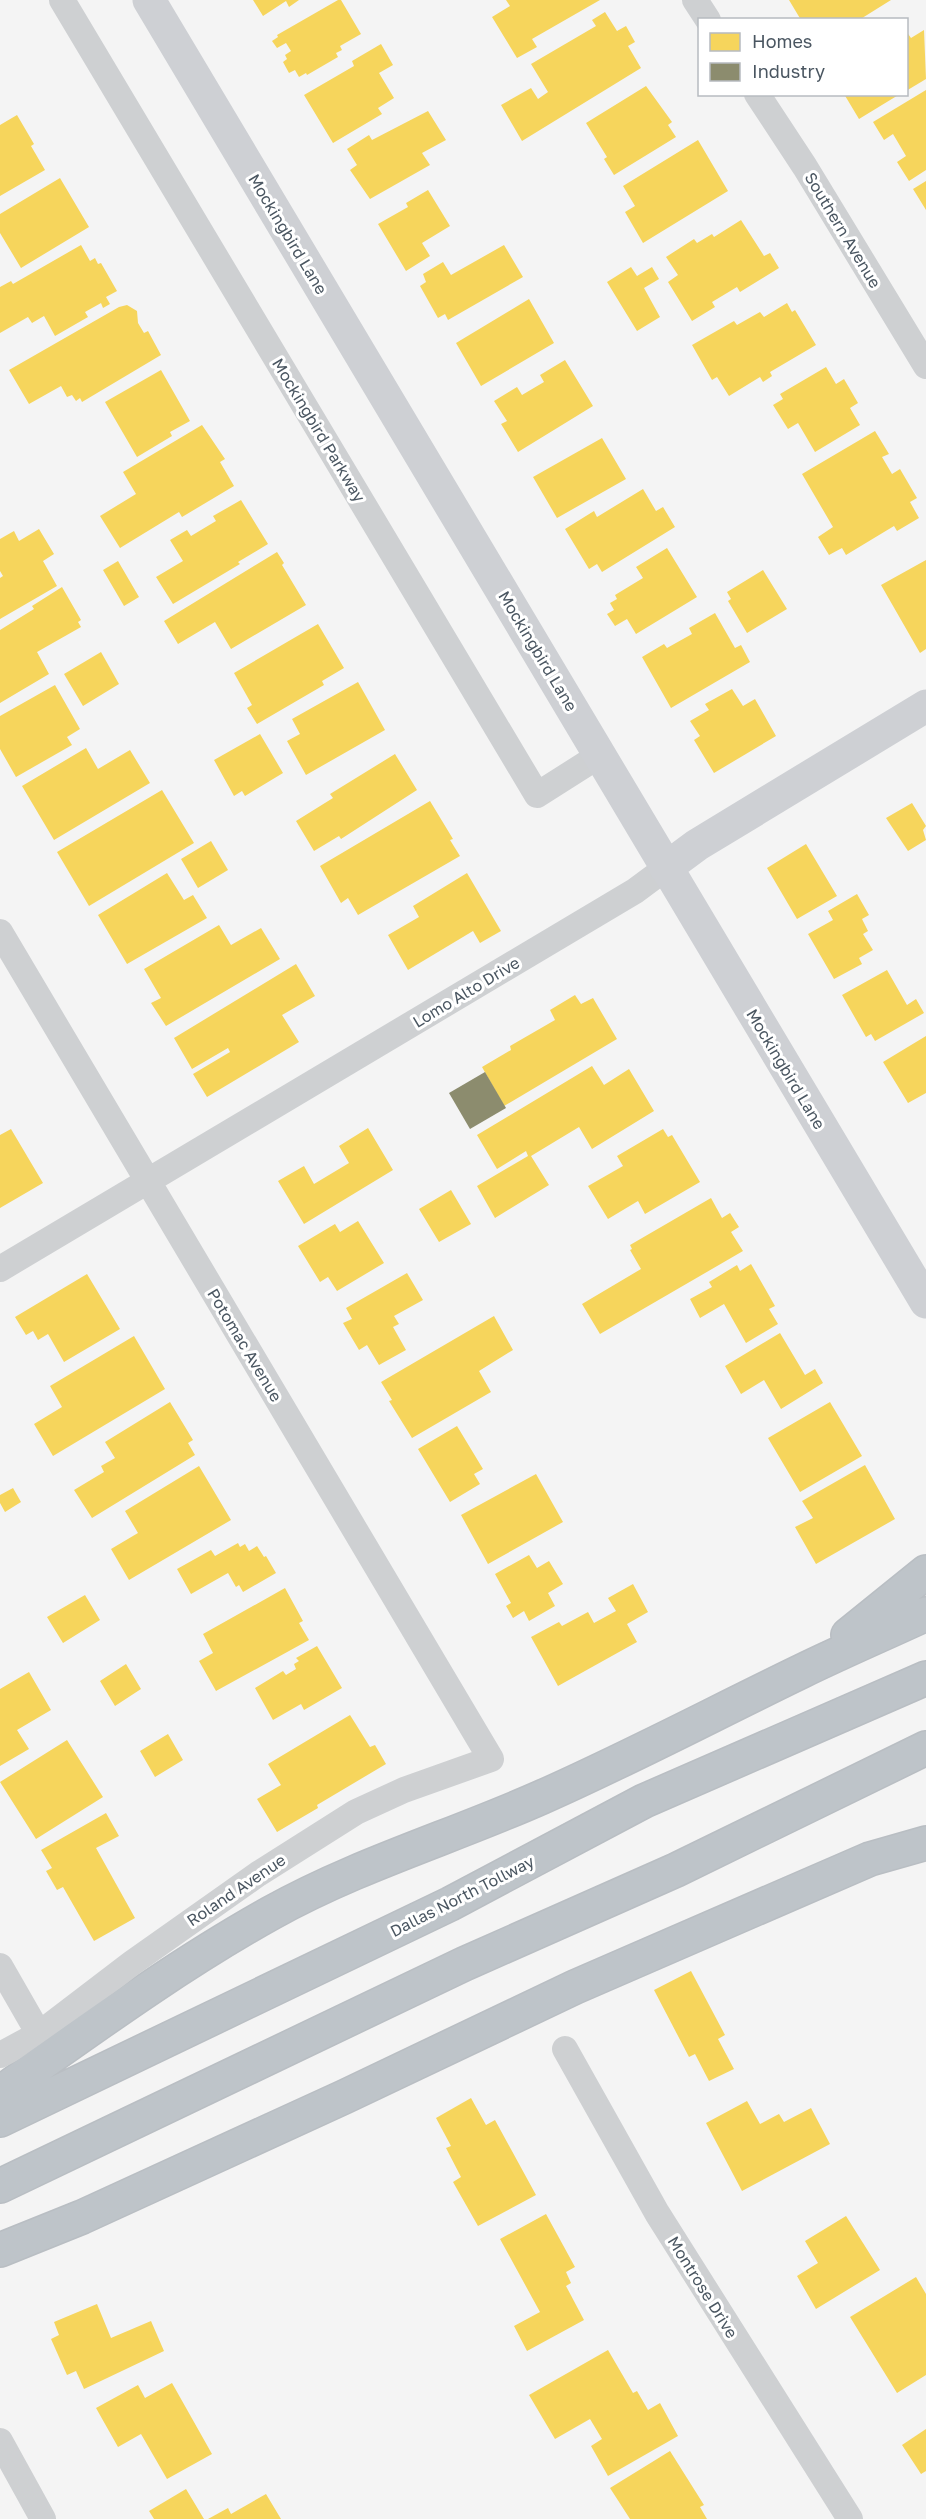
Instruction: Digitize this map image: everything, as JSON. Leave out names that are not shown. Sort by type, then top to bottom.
[{"type":"highway","points":[[804,1670],[926,1572]]},
{"type":"highway","points":[[0,2093],[146,1990],[273,1911],[420,1845],[504,1814],[584,1779],[804,1670],[926,1614]]},
{"type":"highway","name":"Dallas North Tollway","points":[[0,2120],[450,1904],[644,1801],[926,1678]]},
{"type":"highway","points":[[0,2186],[464,1964],[676,1870],[926,1748]]},
{"type":"highway","points":[[0,2250],[124,2198],[575,1987],[870,1859],[926,1843]]},
{"type":"main road","name":"Mockingbird Lane","points":[[149,0],[926,1302]]},
{"type":"main road","name":"Lomo Alto Drive","points":[[666,868],[697,845],[926,706]]},
{"type":"street","name":"Mockingbird Parkway","points":[[62,0],[537,795],[600,755]]},
{"type":"street","points":[[695,0],[707,18]]},
{"type":"street","name":"Southern Avenue","points":[[758,96],[926,366]]},
{"type":"street","name":"Lomo Alto Drive","points":[[0,1269],[635,891],[666,868]]},
{"type":"street","name":"Potomac Avenue","points":[[0,932],[491,1759]]},
{"type":"street","name":"Roland Avenue","points":[[0,2055],[39,2034],[132,1963],[258,1874],[356,1812],[404,1790],[491,1759]]},
{"type":"street","points":[[0,1966],[39,2034]]},
{"type":"street","name":"Montrose Drive","points":[[565,2049],[657,2213],[850,2519]]},
{"type":"street","points":[[0,2441],[43,2519]]},
{"type":"building: Homes","points":[[253,0],[299,0],[289,7],[286,1],[263,16]]},
{"type":"building: Homes","points":[[341,0],[361,34],[340,46],[342,50],[336,53],[338,57],[307,75],[306,73],[299,77],[295,70],[289,73],[283,62],[287,59],[285,55],[291,51],[286,43],[277,48],[272,41],[278,37],[277,35]]},
{"type":"building: Homes","points":[[506,0],[600,0],[532,39],[537,47],[517,58],[492,17],[510,6]]},
{"type":"building: Homes","points":[[789,0],[891,0],[862,18],[800,18]]},
{"type":"building: Homes","points":[[605,12],[617,31],[626,26],[635,42],[628,46],[641,68],[522,141],[501,105],[531,88],[538,99],[548,92],[531,64],[596,26],[592,20]]},
{"type":"building: Homes","points":[[924,30],[926,79],[908,90],[908,34],[911,38]]},
{"type":"building: Homes","points":[[381,44],[393,65],[379,73],[394,98],[378,108],[382,114],[333,143],[304,95],[354,66],[352,61]]},
{"type":"building: Homes","points":[[646,86],[672,122],[668,125],[676,137],[614,175],[604,159],[607,157],[586,123]]},
{"type":"building: Homes","points":[[926,90],[926,170],[909,181],[897,162],[906,156],[893,134],[884,140],[873,122]]},
{"type":"building: Homes","points":[[845,96],[897,96],[859,119]]},
{"type":"building: Homes","points":[[428,111],[446,140],[422,153],[430,165],[370,199],[350,170],[357,165],[347,149],[369,135],[372,140]]},
{"type":"building: Homes","points":[[17,115],[34,144],[31,146],[45,170],[0,196],[0,125]]},
{"type":"building: Homes","points":[[698,140],[728,191],[643,243],[625,212],[635,206],[623,186]]},
{"type":"building: Homes","points":[[60,178],[89,227],[21,268],[0,233],[0,214]]},
{"type":"building: Homes","points":[[926,181],[926,210],[913,189]]},
{"type":"building: Homes","points":[[428,190],[450,226],[422,243],[430,256],[406,271],[378,224],[408,207],[406,203]]},
{"type":"building: Homes","points":[[741,220],[764,256],[770,253],[779,268],[740,292],[737,287],[712,302],[715,307],[692,321],[668,282],[678,275],[666,257],[694,239],[697,243],[712,234],[714,237]]},
{"type":"building: Homes","points":[[81,245],[90,261],[95,258],[98,264],[101,263],[117,291],[106,297],[110,304],[103,308],[101,303],[85,312],[88,317],[55,336],[44,316],[32,323],[28,317],[0,333],[0,287],[11,281],[13,284]]},
{"type":"building: Homes","points":[[504,245],[523,277],[448,320],[445,314],[438,318],[420,286],[426,282],[423,274],[443,262],[451,275]]},
{"type":"building: Homes","points":[[631,267],[637,276],[652,267],[659,279],[644,288],[660,317],[637,331],[607,282]]},
{"type":"building: Homes","points":[[529,299],[554,343],[481,386],[456,343]]},
{"type":"building: Homes","points":[[787,303],[792,312],[795,310],[816,345],[770,372],[772,376],[763,382],[760,377],[729,396],[717,377],[712,380],[692,345],[734,321],[737,325],[760,312],[764,317]]},
{"type":"building: Homes","points":[[127,305],[137,311],[138,323],[144,333],[148,331],[161,355],[82,402],[80,398],[76,401],[72,395],[67,397],[61,386],[29,404],[9,370],[119,307]]},
{"type":"building: Homes","points":[[565,360],[593,406],[518,452],[501,424],[507,421],[494,401],[517,387],[522,395],[544,382],[540,375]]},
{"type":"building: Homes","points":[[826,367],[836,384],[844,379],[858,403],[850,408],[860,425],[815,452],[798,423],[788,429],[773,405],[783,399],[780,394]]},
{"type":"building: Homes","points":[[161,370],[190,421],[170,432],[172,436],[137,457],[105,402]]},
{"type":"building: Homes","points":[[202,425],[225,459],[220,462],[234,486],[182,517],[179,512],[120,548],[100,516],[136,494],[123,472]]},
{"type":"building: Homes","points":[[875,431],[889,454],[882,457],[892,474],[900,469],[917,498],[910,502],[919,518],[897,531],[894,526],[846,555],[842,548],[829,555],[818,537],[833,527],[802,474]]},
{"type":"building: Homes","points":[[602,438],[626,479],[557,518],[533,477]]},
{"type":"building: Homes","points":[[643,489],[656,511],[663,507],[675,527],[602,572],[597,564],[589,569],[565,529],[594,511],[597,517]]},
{"type":"building: Homes","points":[[241,500],[268,544],[238,562],[240,564],[173,604],[156,577],[183,561],[170,540],[187,530],[191,536],[216,521],[213,516]]},
{"type":"building: Homes","points":[[39,529],[54,554],[43,561],[57,586],[0,619],[0,578],[3,576],[0,571],[0,539],[14,531],[19,541]]},
{"type":"building: Homes","points":[[667,548],[697,597],[636,634],[627,619],[615,626],[607,614],[614,610],[610,603],[617,599],[615,595],[643,578],[636,567]]},
{"type":"building: Homes","points":[[277,552],[284,563],[282,565],[306,605],[231,649],[215,622],[178,644],[164,621]]},
{"type":"building: Homes","points":[[926,560],[926,649],[920,653],[881,585]]},
{"type":"building: Homes","points":[[118,561],[139,597],[124,606],[103,570]]},
{"type":"building: Homes","points":[[763,570],[787,609],[747,633],[728,601],[731,599],[727,592]]},
{"type":"building: Homes","points":[[62,587],[81,620],[78,622],[81,627],[37,652],[49,674],[0,703],[0,630],[34,609],[32,606]]},
{"type":"building: Homes","points":[[715,613],[735,648],[741,645],[750,662],[671,708],[642,657],[664,644],[667,648],[692,634],[689,628]]},
{"type":"building: Homes","points":[[318,624],[344,668],[322,681],[324,685],[257,724],[247,708],[252,705],[234,673]]},
{"type":"building: Homes","points":[[101,652],[119,684],[83,706],[64,674]]},
{"type":"building: Homes","points":[[358,682],[385,730],[306,775],[287,741],[300,734],[292,719]]},
{"type":"building: Homes","points":[[55,685],[80,729],[67,737],[72,745],[16,777],[0,749],[0,716]]},
{"type":"building: Homes","points":[[732,689],[743,706],[755,699],[776,736],[714,773],[694,740],[700,736],[690,721],[709,710],[705,704]]},
{"type":"building: Homes","points":[[260,734],[283,773],[245,796],[242,791],[234,796],[214,760]]},
{"type":"building: Homes","points":[[86,748],[98,769],[130,750],[150,783],[54,840],[22,786]]},
{"type":"building: Homes","points":[[395,754],[417,790],[341,839],[339,836],[314,851],[296,821],[333,798],[330,794]]},
{"type":"building: Homes","points":[[162,790],[194,843],[89,906],[57,852]]},
{"type":"building: Homes","points":[[430,801],[453,839],[450,840],[460,856],[358,915],[348,898],[341,903],[320,866]]},
{"type":"building: Homes","points":[[912,803],[926,826],[923,830],[926,840],[908,851],[886,818]]},
{"type":"building: Homes","points":[[211,841],[228,870],[198,888],[181,859]]},
{"type":"building: Homes","points":[[806,844],[837,896],[797,919],[767,868]]},
{"type":"building: Homes","points":[[167,873],[184,900],[193,895],[207,918],[127,964],[98,915]]},
{"type":"building: Homes","points":[[467,873],[501,931],[480,943],[473,931],[408,970],[388,935],[419,917],[413,906]]},
{"type":"building: Homes","points":[[857,894],[869,915],[862,919],[868,931],[863,934],[873,950],[859,958],[862,964],[834,979],[808,934],[833,920],[828,911]]},
{"type":"building: Homes","points":[[219,925],[231,945],[261,928],[280,959],[166,1026],[151,1003],[161,998],[144,969]]},
{"type":"building: Homes","points":[[296,964],[315,996],[282,1015],[299,1042],[207,1097],[193,1074],[230,1052],[228,1048],[192,1069],[174,1038]]},
{"type":"building: Homes","points":[[887,970],[907,1005],[916,999],[924,1013],[875,1041],[871,1034],[866,1037],[842,995]]},
{"type":"building: Homes","points":[[575,995],[581,1004],[593,998],[617,1039],[504,1106],[482,1067],[511,1050],[510,1046],[555,1020],[550,1010]]},
{"type":"building: Homes","points":[[926,1036],[926,1093],[908,1103],[883,1062]]},
{"type":"building: Homes","points":[[592,1066],[604,1085],[629,1069],[654,1111],[592,1149],[579,1127],[531,1156],[549,1185],[495,1218],[477,1186],[528,1156],[526,1151],[497,1169],[477,1135]]},
{"type":"building: Homes","points":[[368,1128],[393,1170],[304,1224],[278,1181],[304,1166],[314,1184],[349,1163],[339,1146]]},
{"type":"building: Homes","points":[[11,1129],[43,1183],[0,1208],[0,1135]]},
{"type":"building: Homes","points":[[663,1129],[668,1137],[672,1135],[700,1182],[645,1214],[638,1201],[608,1219],[588,1186],[623,1166],[617,1156]]},
{"type":"building: Homes","points":[[451,1190],[471,1224],[439,1242],[419,1209]]},
{"type":"building: Homes","points":[[711,1198],[722,1218],[730,1213],[739,1227],[731,1232],[743,1251],[600,1334],[582,1304],[641,1269],[630,1250],[632,1249],[630,1245]]},
{"type":"building: Homes","points":[[358,1221],[384,1263],[337,1291],[328,1277],[320,1282],[298,1246],[335,1224],[340,1232]]},
{"type":"building: Homes","points":[[751,1264],[775,1306],[769,1309],[778,1324],[746,1343],[724,1304],[700,1318],[690,1299],[712,1287],[709,1282],[737,1265],[740,1271]]},
{"type":"building: Homes","points":[[407,1273],[423,1300],[394,1316],[399,1324],[393,1327],[406,1350],[379,1365],[367,1345],[359,1350],[343,1323],[352,1319],[346,1308]]},
{"type":"building: Homes","points":[[87,1274],[120,1329],[64,1362],[48,1334],[38,1340],[33,1331],[26,1335],[15,1317]]},
{"type":"building: Homes","points":[[494,1316],[513,1350],[479,1371],[491,1392],[412,1438],[389,1401],[392,1400],[381,1382]]},
{"type":"building: Homes","points":[[780,1333],[805,1375],[815,1369],[823,1383],[781,1409],[764,1380],[741,1394],[725,1366]]},
{"type":"building: Homes","points":[[134,1336],[165,1389],[53,1456],[34,1424],[62,1407],[50,1386]]},
{"type":"building: Homes","points":[[170,1402],[193,1440],[188,1443],[195,1455],[92,1518],[74,1490],[104,1472],[101,1466],[115,1458],[105,1442]]},
{"type":"building: Homes","points":[[830,1402],[862,1456],[800,1492],[768,1438]]},
{"type":"building: Homes","points":[[457,1426],[483,1469],[474,1474],[480,1484],[450,1502],[418,1449]]},
{"type":"building: Homes","points":[[865,1465],[895,1519],[816,1564],[795,1527],[813,1518],[802,1501]]},
{"type":"building: Homes","points":[[199,1466],[231,1520],[129,1580],[111,1549],[138,1533],[125,1511]]},
{"type":"building: Homes","points":[[536,1474],[563,1522],[488,1564],[461,1515]]},
{"type":"building: Homes","points":[[13,1488],[21,1502],[5,1512],[0,1503],[0,1495]]},
{"type":"building: Homes","points":[[238,1543],[240,1547],[245,1544],[249,1551],[257,1546],[276,1573],[243,1592],[239,1585],[236,1587],[228,1573],[191,1594],[177,1569],[211,1550],[215,1556]]},
{"type":"building: Homes","points":[[529,1555],[537,1568],[549,1561],[563,1584],[548,1593],[555,1606],[529,1621],[524,1611],[513,1618],[506,1606],[511,1603],[495,1574]]},
{"type":"building: Homes","points":[[633,1584],[648,1612],[627,1624],[637,1642],[558,1686],[531,1637],[559,1622],[562,1626],[588,1612],[594,1623],[616,1611],[608,1598]]},
{"type":"building: Homes","points":[[285,1588],[303,1621],[299,1623],[309,1640],[216,1691],[199,1661],[213,1653],[203,1634]]},
{"type":"building: Homes","points":[[85,1595],[100,1620],[63,1643],[47,1617]]},
{"type":"building: Homes","points":[[317,1646],[342,1688],[304,1710],[301,1704],[273,1720],[255,1688],[283,1671],[286,1675],[296,1669],[294,1664],[299,1661],[296,1658]]},
{"type":"building: Homes","points":[[126,1664],[141,1689],[115,1706],[100,1681]]},
{"type":"building: Homes","points":[[29,1672],[51,1710],[17,1730],[29,1749],[0,1766],[0,1689]]},
{"type":"building: Homes","points":[[350,1715],[370,1747],[375,1745],[386,1764],[277,1832],[257,1799],[281,1785],[268,1764]]},
{"type":"building: Homes","points":[[168,1734],[183,1760],[155,1777],[140,1751]]},
{"type":"building: Homes","points":[[67,1740],[103,1797],[36,1839],[0,1782]]},
{"type":"building: Homes","points":[[106,1813],[119,1836],[96,1848],[135,1918],[94,1941],[63,1887],[57,1890],[46,1871],[52,1868],[41,1850]]},
{"type":"building: Homes","points":[[691,1971],[725,2035],[718,2039],[734,2069],[709,2081],[695,2054],[689,2057],[654,1990]]},
{"type":"building: Homes","points":[[471,2098],[486,2125],[495,2120],[536,2195],[478,2226],[453,2182],[461,2177],[446,2148],[451,2146],[436,2118]]},
{"type":"building: Homes","points":[[747,2101],[760,2124],[779,2114],[784,2122],[811,2108],[830,2144],[742,2191],[706,2123]]},
{"type":"building: Homes","points":[[546,2214],[575,2267],[566,2272],[571,2283],[566,2286],[584,2320],[527,2351],[514,2326],[540,2312],[500,2239]]},
{"type":"building: Homes","points":[[846,2216],[880,2270],[816,2309],[797,2276],[818,2263],[805,2241]]},
{"type":"building: Homes","points":[[916,2277],[926,2294],[926,2375],[897,2393],[850,2317]]},
{"type":"building: Homes","points":[[97,2304],[111,2338],[151,2321],[164,2351],[84,2389],[76,2371],[67,2375],[51,2339],[59,2335],[54,2322]]},
{"type":"building: Homes","points":[[608,2350],[633,2393],[637,2391],[648,2410],[660,2403],[678,2436],[608,2476],[591,2446],[602,2439],[590,2419],[555,2439],[529,2395]]},
{"type":"building: Homes","points":[[172,2383],[212,2454],[167,2479],[141,2434],[118,2447],[96,2408],[138,2385],[145,2398]]},
{"type":"building: Homes","points":[[926,2429],[926,2471],[921,2474],[902,2445]]},
{"type":"building: Homes","points":[[670,2451],[704,2505],[700,2507],[707,2519],[630,2519],[610,2488]]},
{"type":"building: Homes","points":[[186,2489],[204,2519],[154,2519],[149,2511]]},
{"type":"building: Homes","points":[[266,2494],[281,2519],[208,2519],[228,2508],[231,2514]]},
{"type":"building: Industry","points":[[485,1072],[506,1108],[470,1129],[449,1093]]}]
